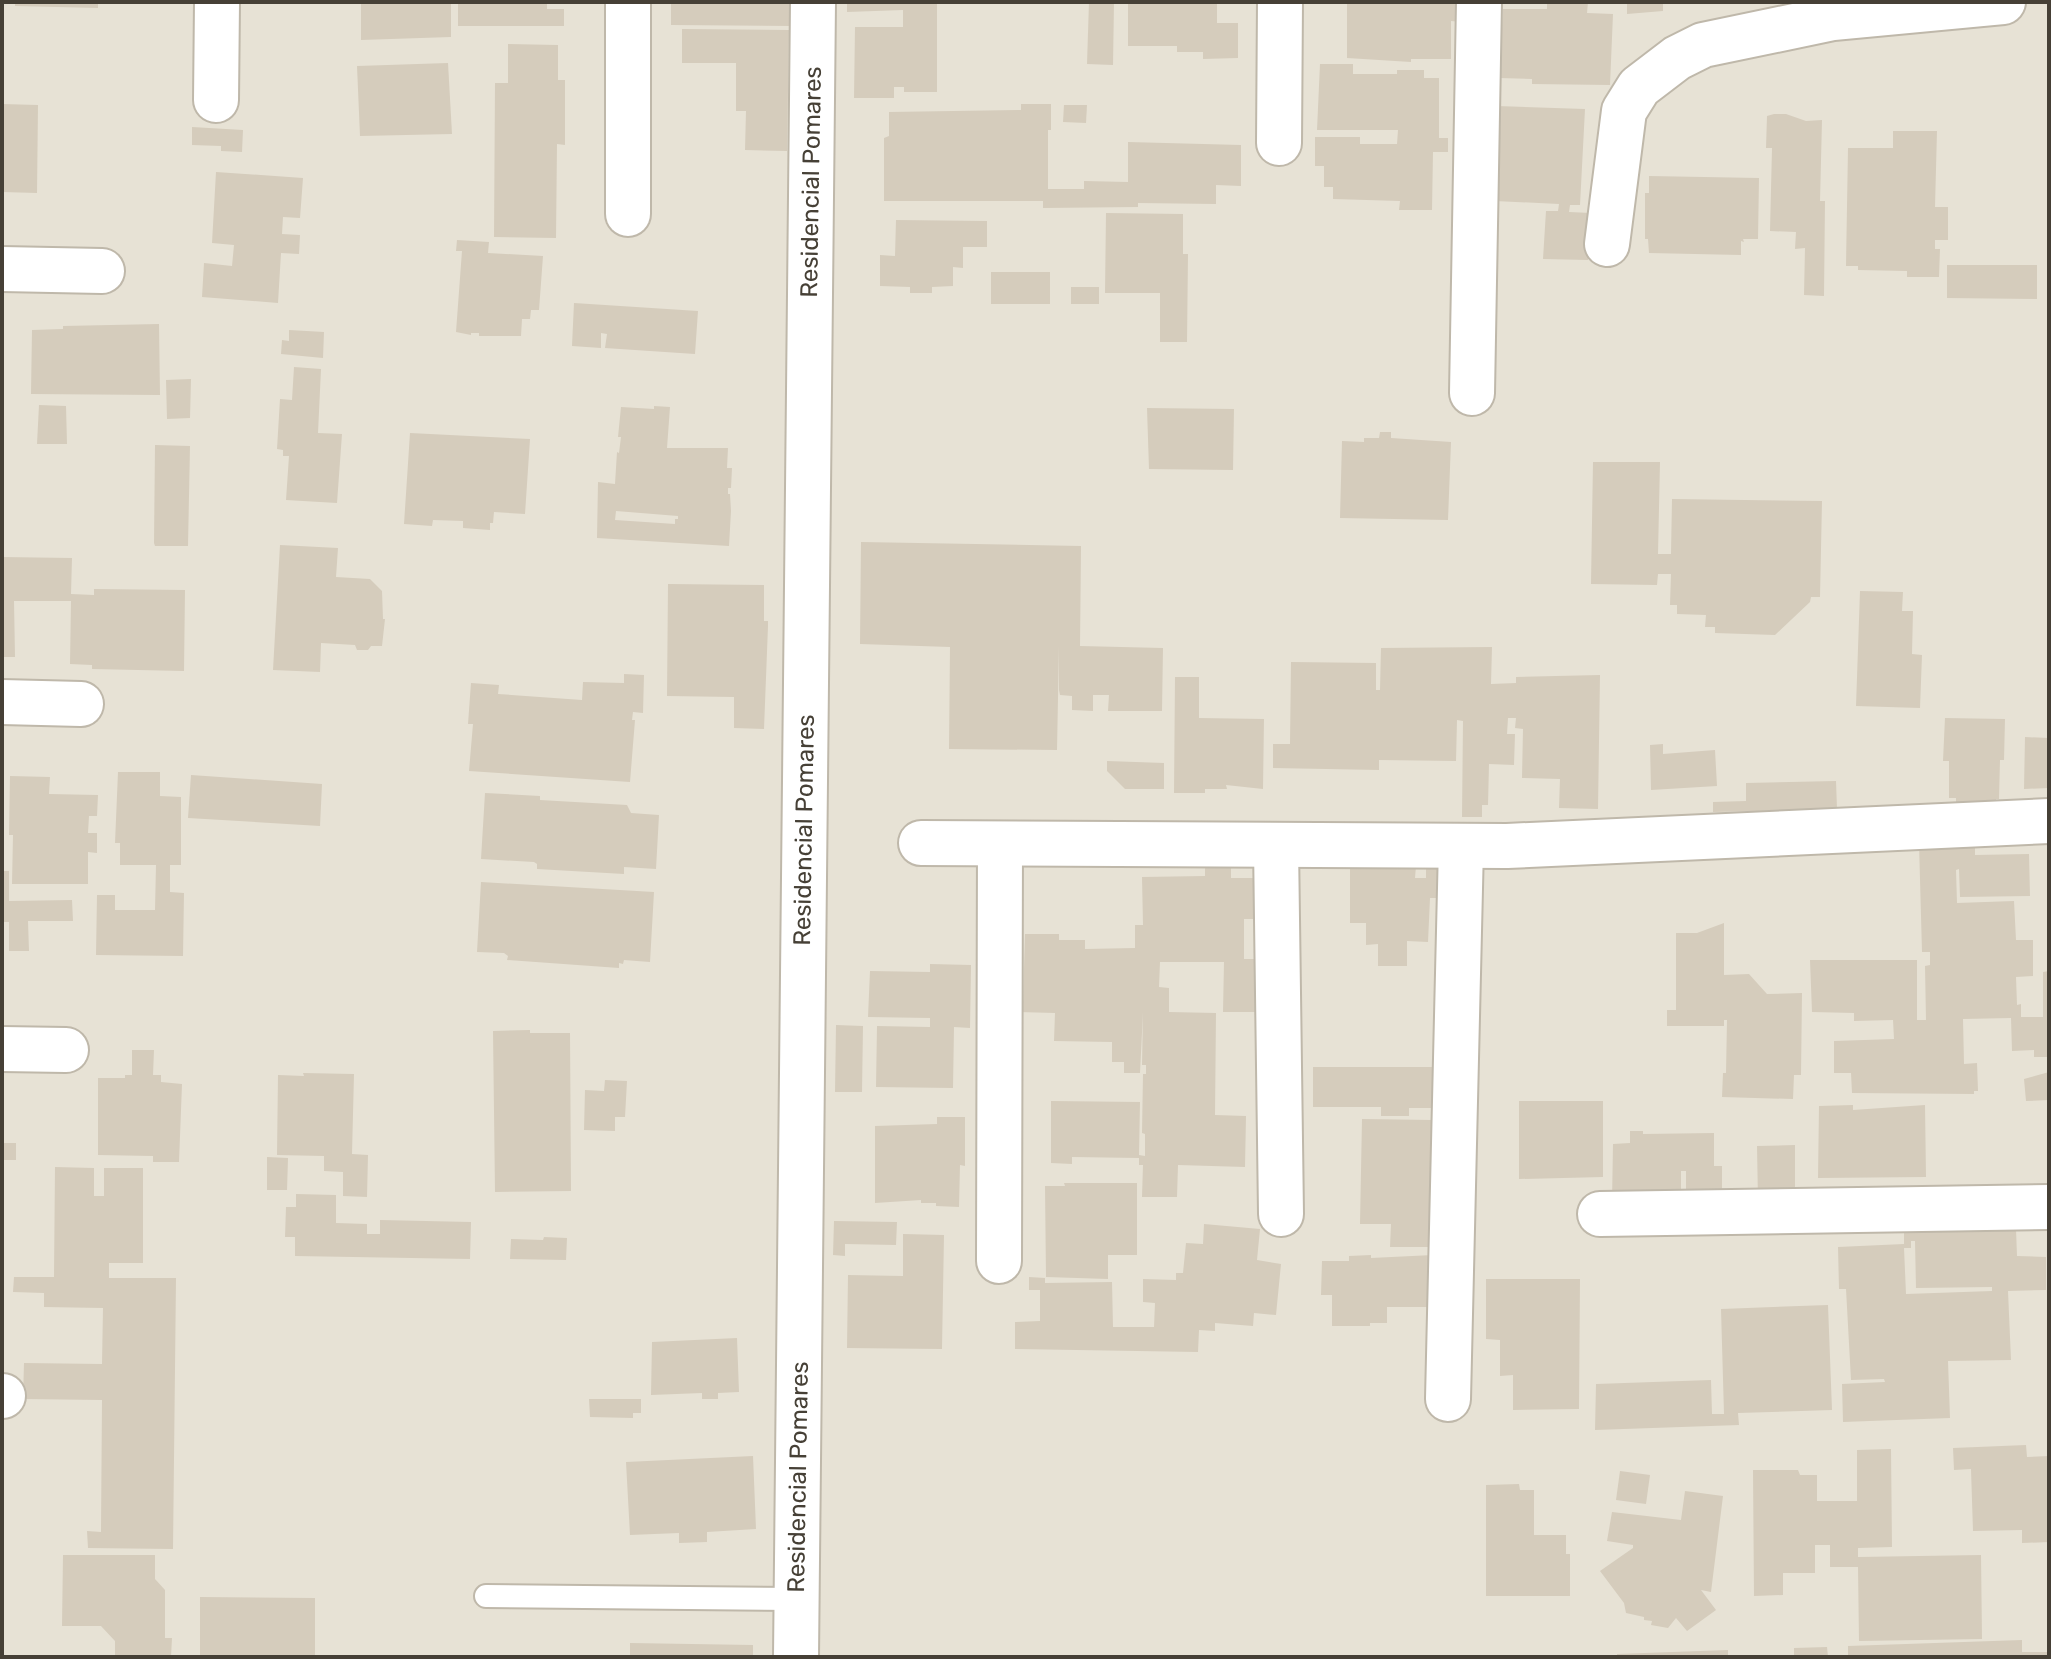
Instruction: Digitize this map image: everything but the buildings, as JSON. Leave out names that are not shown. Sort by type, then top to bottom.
[{"type":"street","points":[[216,100],[217,2]]},
{"type":"street","points":[[628,2],[628,214]]},
{"type":"street","name":"Residencial Pomares","points":[[796,1657],[813,2]]},
{"type":"street","points":[[1279,143],[1280,2]]},
{"type":"street","points":[[1472,393],[1479,2]]},
{"type":"street","points":[[1607,244],[1624,111],[1639,87],[1677,58],[1703,45],[1833,18],[2003,2]]},
{"type":"street","points":[[2,269],[102,271]]},
{"type":"street","points":[[2,702],[81,704]]},
{"type":"street","points":[[921,843],[1507,846],[2049,821]]},
{"type":"street","points":[[999,1261],[1000,844]]},
{"type":"street","points":[[1276,845],[1281,1214]]},
{"type":"street","points":[[1448,1399],[1461,846]]},
{"type":"street","points":[[2,1049],[66,1050]]},
{"type":"street","points":[[1600,1214],[2049,1207]]},
{"type":"lane","points":[[486,1596],[797,1599]]},
{"type":"shaded area","points":[[2,2],[2049,2],[2049,1657],[2,1657]]}]
